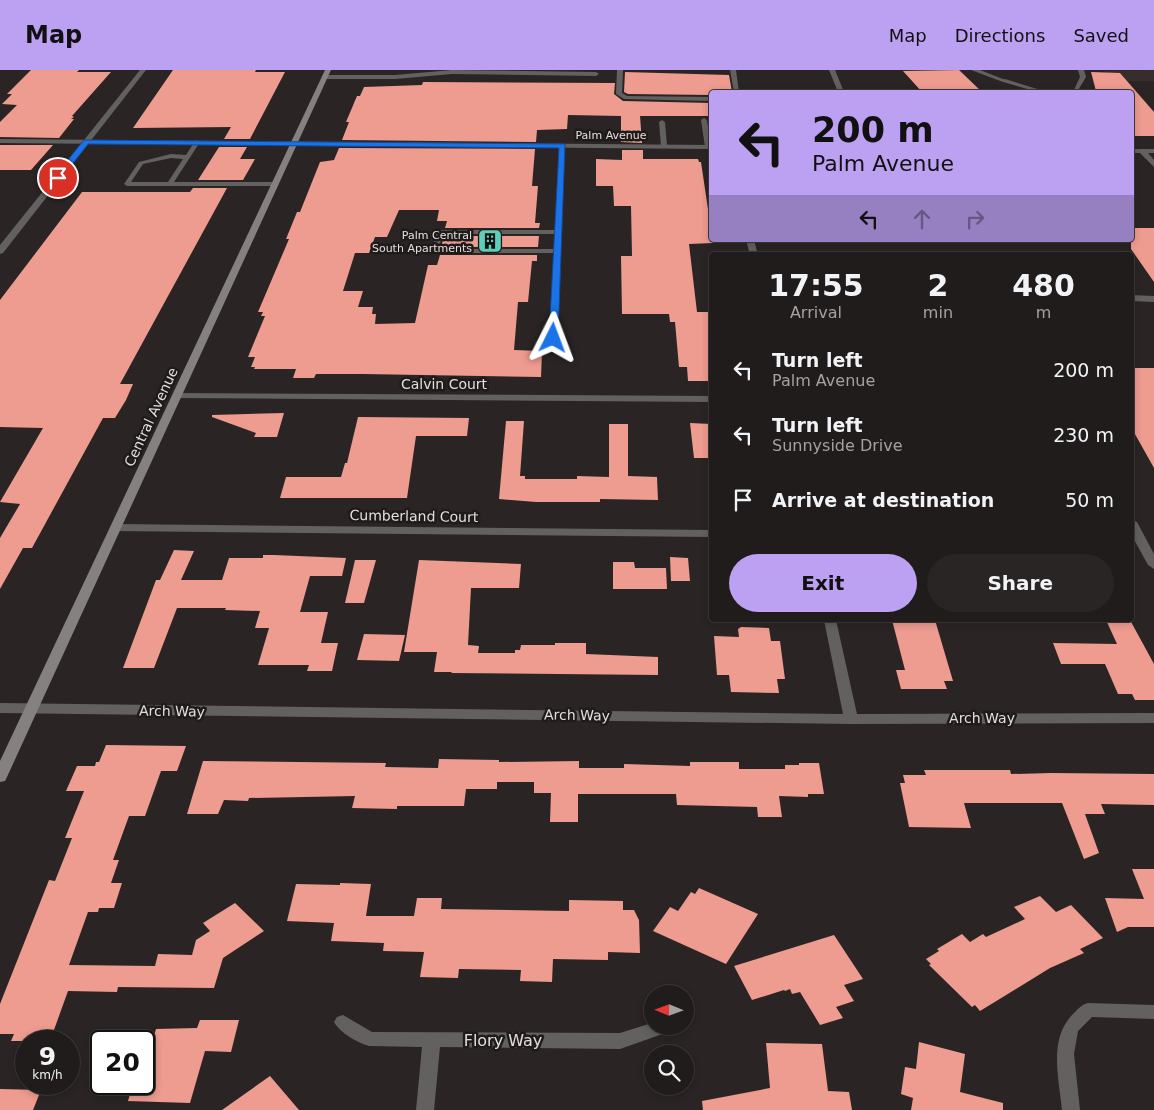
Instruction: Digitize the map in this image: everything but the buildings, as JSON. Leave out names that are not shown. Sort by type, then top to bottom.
[{"type":"main road","name":"Central Avenue","points":[[0,777],[327,73]]},
{"type":"street","points":[[0,251],[143,70]]},
{"type":"street","points":[[832,70],[840,90]]},
{"type":"street","points":[[974,70],[1005,80]]},
{"type":"street","points":[[327,73],[395,77],[452,72],[596,74]]},
{"type":"street","name":"Palm Avenue","points":[[0,141],[709,147]]},
{"type":"street","points":[[1134,150],[1154,151]]},
{"type":"street","points":[[1142,151],[1154,165]]},
{"type":"street","points":[[1134,298],[1154,298]]},
{"type":"street","name":"Calvin Court","points":[[177,396],[709,399]]},
{"type":"street","name":"Cumberland Court","points":[[116,528],[709,534]]},
{"type":"street","points":[[1134,528],[1154,565]]},
{"type":"street","points":[[830,622],[851,719]]},
{"type":"street","name":"Arch Way","points":[[0,708],[851,719],[1154,718]]},
{"type":"street","points":[[1072,1110],[1065,1054],[1070,1028],[1088,1010],[1154,1012]]},
{"type":"street","name":"Flory Way","points":[[343,1022],[369,1040],[620,1041],[644,1033]]},
{"type":"street","points":[[425,1110],[432,1039]]},
{"type":"lane","points":[[620,70],[619,94],[626,98],[709,99]]},
{"type":"lane","points":[[733,70],[738,90]]},
{"type":"lane","points":[[1076,90],[1084,78],[1081,70]]},
{"type":"lane","points":[[1005,80],[1036,90]]},
{"type":"lane","points":[[704,120],[709,147]]},
{"type":"lane","points":[[662,122],[664,146]]},
{"type":"lane","points":[[170,184],[197,142]]},
{"type":"lane","points":[[553,338],[562,146]]},
{"type":"lane","points":[[187,157],[171,156],[141,163],[128,184],[275,184]]},
{"type":"lane","points":[[557,252],[435,251],[440,232],[558,232]]},
{"type":"shaded area","points":[[1154,70],[1154,81],[1111,81],[1104,71]]},
{"type":"place","name":"Palm Central South Apartments","points":[[490,241]]},
{"type":"route","points":[[58,178],[86,142],[562,146],[553,338]]}]
